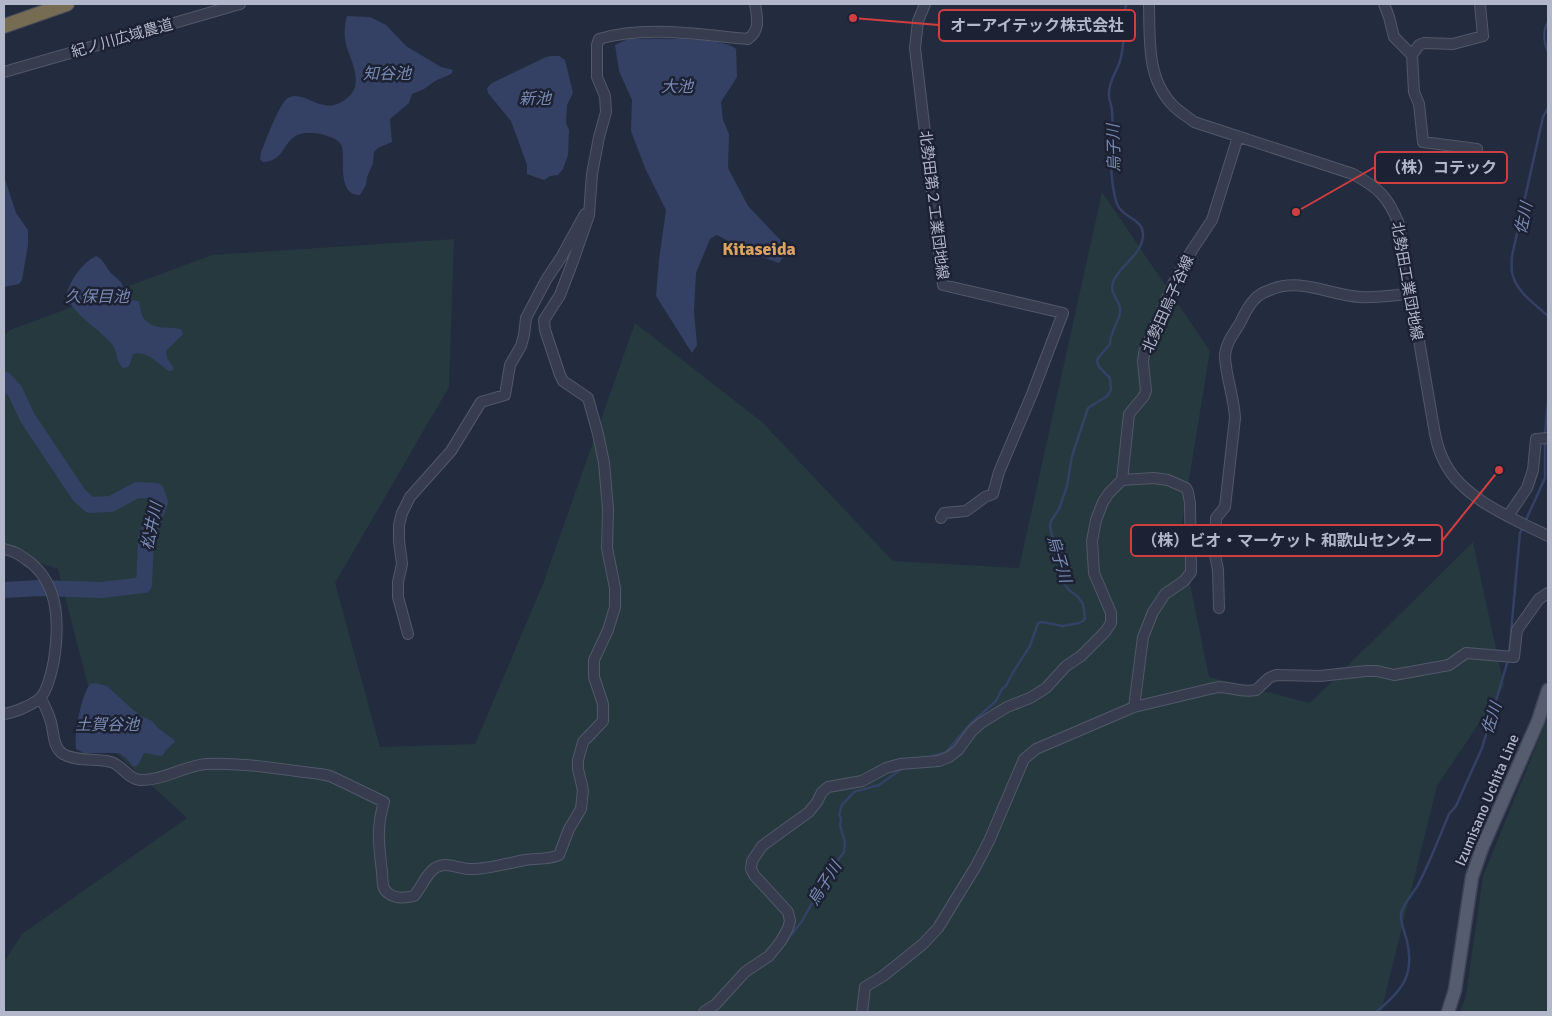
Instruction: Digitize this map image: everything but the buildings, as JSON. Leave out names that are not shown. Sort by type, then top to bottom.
[{"type":"highway","points":[[4,26],[68,4]]},
{"type":"main road","name":"Izumisano Uchita Line","points":[[1448,1012],[1455,990],[1472,877],[1482,848],[1538,721],[1548,690]]},
{"type":"street","name":"紀ノ川広域農道","points":[[4,72],[240,4]]},
{"type":"street","points":[[40,698],[51,720],[57,747],[62,754],[77,758],[112,762],[134,778],[141,780],[161,776],[190,766],[208,764],[245,766],[330,776],[384,802],[379,826],[378,846],[382,886],[395,897],[414,896],[429,873],[440,866],[446,865],[468,869],[553,858],[559,855],[569,829],[582,809],[583,790],[578,760],[583,742],[604,721],[603,704],[594,677],[594,660],[608,630],[615,606],[615,588],[607,548],[608,510],[604,463],[598,434],[588,398],[563,381],[545,330],[544,320],[560,295],[589,215],[592,174],[606,112],[605,96],[597,77],[597,46],[600,39],[623,34],[662,32],[748,39],[753,36],[757,26],[758,18],[755,4]]},
{"type":"street","name":"北勢田第２工業団地線","points":[[925,4],[918,21],[915,48],[944,286],[1063,313],[999,472],[993,494],[985,497],[966,511],[944,513],[941,518]]},
{"type":"street","name":"北勢田工業団地線","points":[[1149,4],[1150,60],[1154,77],[1164,95],[1177,110],[1194,122],[1354,174],[1383,194],[1399,224],[1434,434],[1445,463],[1451,474],[1466,489],[1486,504],[1548,536]]},
{"type":"street","points":[[1384,4],[1394,38],[1412,55]]},
{"type":"street","points":[[1478,149],[1423,142],[1420,104],[1414,92],[1412,55],[1419,45],[1424,43],[1453,44],[1483,36],[1480,4]]},
{"type":"street","name":"北勢田烏子谷線","points":[[1122,480],[1129,414],[1146,391],[1144,353],[1173,284],[1212,220],[1238,137]]},
{"type":"street","points":[[408,634],[398,596],[398,582],[402,564],[399,525],[402,513],[410,497],[451,451],[481,402],[505,395],[510,365],[521,346],[526,318],[591,202]]},
{"type":"street","points":[[1219,608],[1218,570],[1215,555],[1216,518],[1225,507],[1235,418],[1225,357],[1226,347],[1253,300],[1272,288],[1287,285],[1304,285],[1360,297],[1410,294]]},
{"type":"street","points":[[1512,518],[1527,488],[1532,470],[1536,439],[1544,438]]},
{"type":"street","points":[[704,1012],[716,1004],[745,972],[769,956],[782,941],[788,928],[790,921],[788,912],[754,875],[751,869],[752,861],[762,846],[809,812],[822,792],[828,787],[862,781],[886,768],[909,763],[939,761],[949,757],[958,750],[972,731],[982,723],[1046,688],[1066,666],[1081,656],[1105,632],[1111,623],[1110,613],[1094,573],[1092,541],[1096,520],[1103,502],[1122,480],[1154,478],[1168,480],[1186,488],[1188,492],[1190,503],[1191,572],[1184,581],[1165,594],[1153,612],[1144,637],[1134,707]]},
{"type":"street","points":[[4,549],[16,552],[36,568],[48,582],[53,596],[57,625],[53,669],[40,698],[10,713],[4,714]]},
{"type":"street","points":[[862,1012],[864,987],[884,976],[923,944],[938,928],[989,841],[1024,759],[1036,749],[1134,707],[1218,687],[1226,687],[1237,691],[1256,690],[1269,678],[1276,675],[1320,676],[1377,671],[1394,675],[1449,665],[1466,653],[1514,657],[1517,630],[1539,600],[1548,593]]},
{"type":"shaded area","points":[[1102,192],[1210,351],[1180,535],[1209,677],[1310,703],[1473,542],[1504,686],[1437,786],[1381,1012],[4,1012],[4,962],[22,934],[187,818],[102,740],[58,569],[4,551],[4,335],[10,330],[212,255],[454,239],[449,387],[335,583],[380,747],[475,744],[543,584],[635,323],[762,422],[893,561],[1019,568]]},
{"type":"shaded area","points":[[1548,717],[1548,1012],[1460,1012],[1466,995],[1483,876]]},
{"type":"water","name":"知谷池","points":[[347,16],[370,17],[386,25],[406,46],[441,67],[453,70],[451,74],[412,94],[409,103],[390,119],[392,142],[378,148],[374,152],[373,163],[366,185],[360,195],[353,194],[348,190],[345,183],[343,153],[340,143],[325,135],[313,133],[299,134],[293,137],[277,157],[263,162],[260,159],[261,152],[277,114],[284,101],[288,98],[294,96],[301,97],[327,106],[335,105],[345,100],[353,91],[356,80],[346,45],[345,27]]},
{"type":"water","name":"大池","points":[[628,39],[702,40],[729,45],[736,49],[737,77],[721,102],[723,120],[729,134],[728,168],[748,206],[789,249],[779,263],[751,253],[717,235],[710,239],[696,273],[694,311],[697,345],[692,353],[656,296],[666,210],[645,168],[631,131],[632,100],[619,71],[615,45]]},
{"type":"water","name":"新池","points":[[551,56],[559,56],[565,60],[573,93],[567,105],[568,155],[563,169],[558,175],[550,176],[544,180],[527,174],[527,165],[511,121],[488,93],[487,88],[492,83]]},
{"type":"water","points":[[4,176],[16,213],[28,230],[28,245],[22,280],[19,284],[4,287]]},
{"type":"water","name":"久保目池","points":[[96,256],[121,283],[127,300],[139,301],[142,315],[147,321],[160,327],[181,329],[183,334],[166,351],[167,358],[174,369],[169,371],[152,358],[138,353],[133,354],[128,367],[123,368],[112,344],[75,310],[70,303],[66,296],[74,278],[86,263]]},
{"type":"water","name":"土賀谷池","points":[[95,683],[107,686],[131,708],[141,716],[152,721],[175,742],[163,755],[158,756],[144,753],[138,765],[134,767],[119,753],[84,753],[76,749],[76,734],[81,706],[90,684]]},
{"type":"waterway","name":"烏子川","points":[[930,757],[946,752],[970,724],[996,701],[1030,646],[1038,623],[1063,626],[1079,623],[1085,618],[1083,604],[1064,583],[1061,555],[1052,536],[1050,526],[1059,509],[1067,486],[1072,456],[1088,408],[1107,396],[1111,390],[1110,378],[1099,367],[1097,361],[1110,344],[1120,312],[1112,284],[1139,248],[1143,236],[1137,222],[1125,214],[1116,202],[1111,168],[1112,109],[1109,88],[1120,61],[1126,4]]},
{"type":"waterway","name":"佐川","points":[[1548,22],[1544,37],[1548,52]]},
{"type":"waterway","name":"佐川","points":[[1548,108],[1543,117],[1512,256],[1512,272],[1517,285],[1548,316]]},
{"type":"waterway","name":"松井川","points":[[4,379],[15,391],[27,417],[79,495],[90,505],[111,504],[137,490],[156,491],[160,502],[146,539],[144,585],[101,590],[39,588],[4,590]]},
{"type":"waterway","name":"佐川","points":[[1545,436],[1548,400]]},
{"type":"waterway","name":"佐川","points":[[1525,522],[1545,478],[1545,441]]},
{"type":"waterway","name":"佐川","points":[[1509,655],[1520,533],[1523,527]]},
{"type":"waterway","name":"佐川","points":[[1376,1012],[1393,997],[1408,973],[1409,953],[1401,920],[1402,910],[1418,885],[1449,814],[1456,806],[1482,748],[1508,660]]},
{"type":"waterway","name":"烏子川","points":[[785,943],[802,921],[832,868],[844,852],[845,843],[839,815],[842,805],[854,792],[879,785],[903,768]]},
{"type":"place","name":"オーアイテック株式会社","points":[[853,18]]},
{"type":"place","name":"（株）コテック","points":[[1296,212]]},
{"type":"place","name":"（株）ビオ・マーケット 和歌山センター","points":[[1499,470]]},
{"type":"district","name":"Kitaseida","points":[[759,249]]}]
